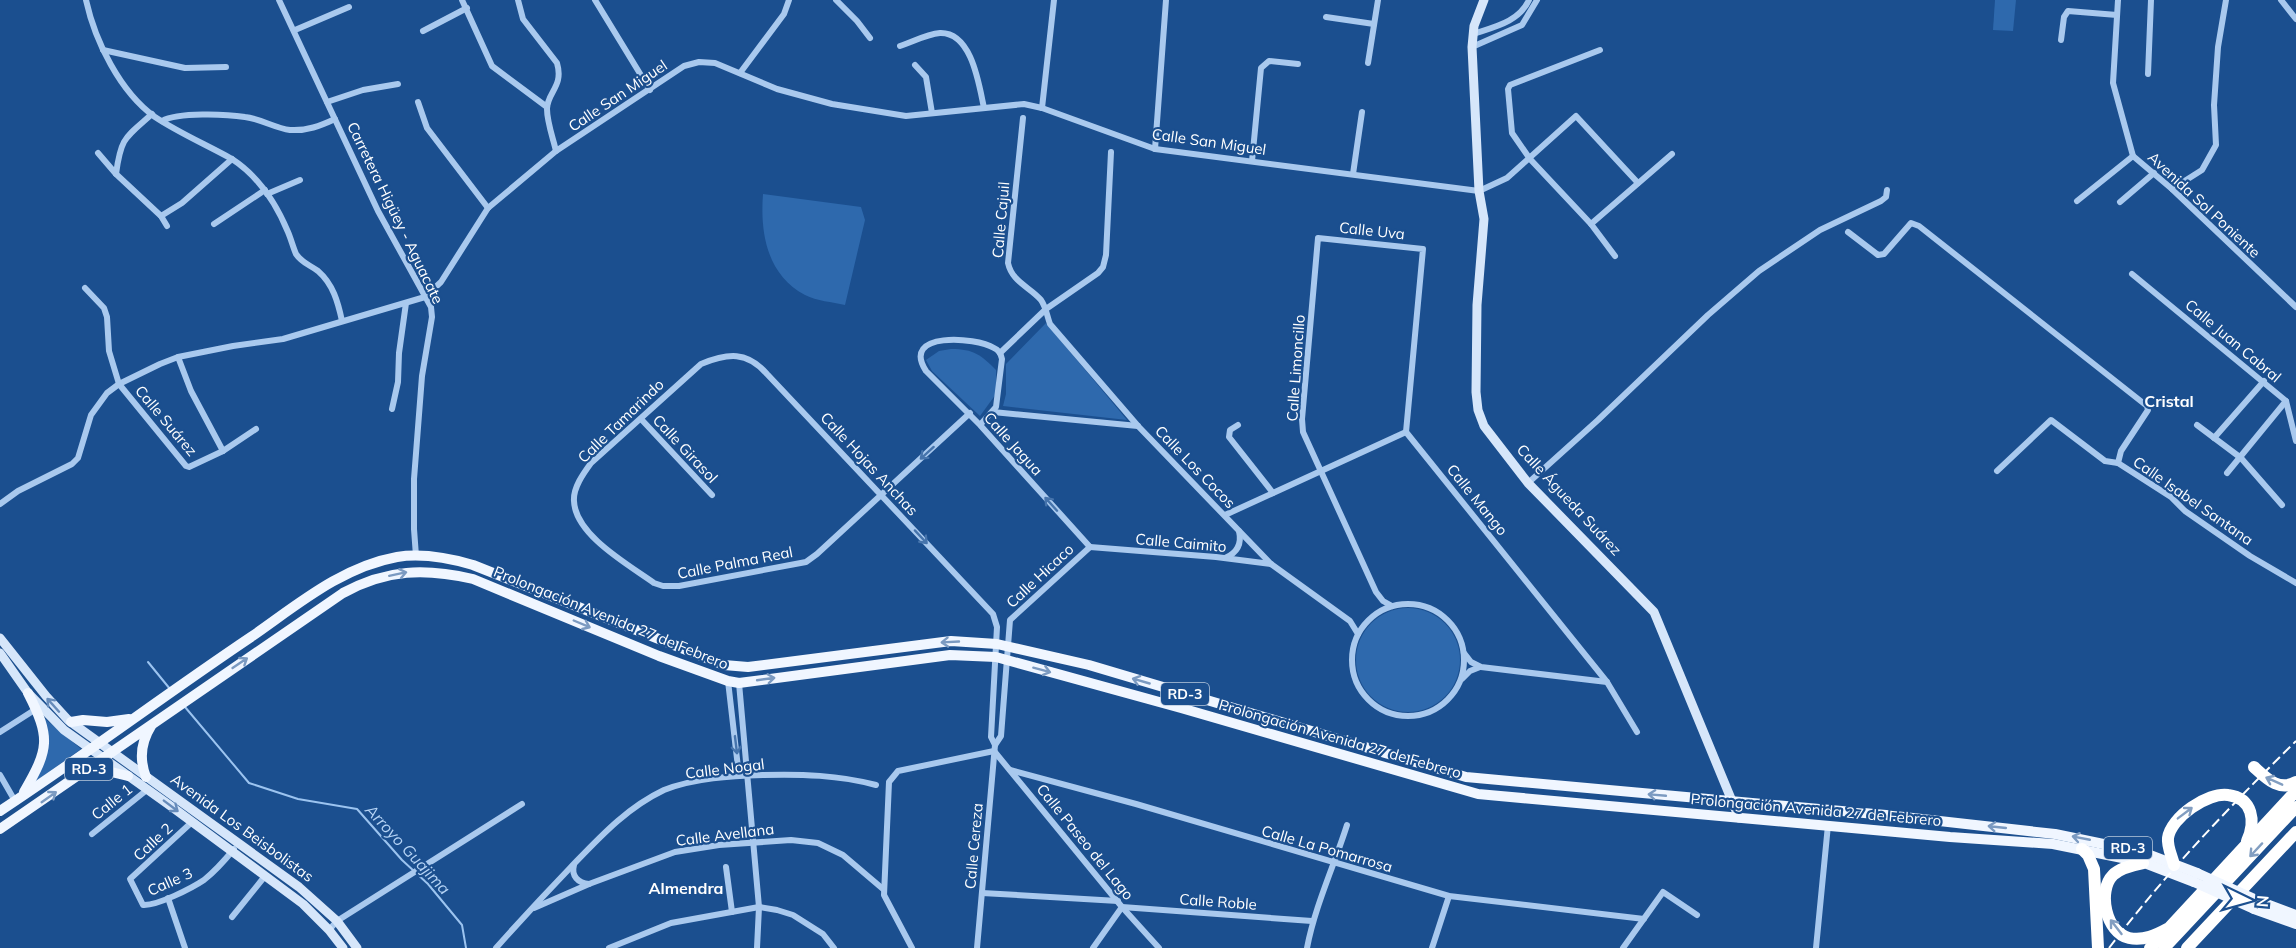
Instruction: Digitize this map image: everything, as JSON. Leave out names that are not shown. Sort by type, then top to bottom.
[{"type":"highway","points":[[2254,767],[2275,784],[2290,786],[2296,782]]},
{"type":"highway","points":[[2150,948],[2296,791]]},
{"type":"highway","points":[[2174,864],[2168,839],[2174,821],[2185,812],[2218,795],[2235,796],[2249,808],[2253,824],[2244,847]]},
{"type":"highway","points":[[2164,948],[2296,807]]},
{"type":"highway","points":[[2187,948],[2296,834]]},
{"type":"highway","points":[[2082,849],[2088,855],[2094,869],[2098,948]]},
{"type":"highway","points":[[2143,862],[2118,871],[2110,879],[2106,890],[2108,915],[2112,926],[2127,938],[2146,938],[2169,928]]},
{"type":"main road","name":"Calle Águeda Suárez","points":[[1484,0],[1474,26],[1472,48],[1479,191],[1484,219],[1477,306],[1476,392],[1478,410],[1485,426],[1528,483],[1654,612],[1739,818]]},
{"type":"main road","name":"Prolongación Avenida 27 de Febrero","points":[[0,811],[169,692],[349,573],[396,557],[417,556],[449,559],[473,565],[724,665],[748,667],[951,641],[1002,645],[1089,665],[1466,777],[1732,800],[2084,838],[2142,852],[2174,864],[2190,876]]},
{"type":"main road","name":"Prolongación Avenida 27 de Febrero","points":[[0,829],[343,593],[370,581],[416,570],[473,579],[659,656],[734,682],[950,655],[1001,658],[1181,708],[1465,792],[1488,796],[2053,844],[2143,862],[2190,876],[2259,904],[2296,915]]},
{"type":"main road","name":"Avenida Los Beisbolistas","points":[[0,638],[70,722],[146,777],[235,848],[265,876],[303,904],[343,948]]},
{"type":"main road","name":"Avenida Los Beisbolistas","points":[[0,653],[28,693],[64,730],[192,822],[299,887],[337,921],[357,948]]},
{"type":"main road","points":[[19,798],[38,768],[45,748],[42,724],[28,693]]},
{"type":"main road","points":[[70,722],[132,719]]},
{"type":"main road","points":[[146,777],[142,768],[142,750],[152,724]]},
{"type":"main road","points":[[74,779],[96,771],[129,776]]},
{"type":"main road","points":[[1968,824],[1968,838]]},
{"type":"main road","name":"Prolongación Avenida 27 de Febrero","points":[[2259,904],[2296,924]]},
{"type":"street","points":[[86,0],[91,24],[103,50],[131,94],[162,121],[244,167],[266,192],[285,225],[296,254],[326,279],[333,290],[342,321]]},
{"type":"street","name":"Carretera Higüey - Aguacate","points":[[279,0],[383,221],[431,307],[432,318],[422,376],[414,479],[414,529],[417,556]]},
{"type":"street","points":[[462,0],[492,66],[547,107]]},
{"type":"street","points":[[518,0],[523,19],[557,63],[559,69],[557,87],[547,107],[556,151]]},
{"type":"street","points":[[595,0],[650,90]]},
{"type":"street","points":[[740,73],[778,22],[789,0]]},
{"type":"street","points":[[836,0],[870,38]]},
{"type":"street","points":[[1042,108],[1054,0]]},
{"type":"street","points":[[1155,149],[1166,0]]},
{"type":"street","points":[[1368,63],[1378,0]]},
{"type":"street","points":[[1473,34],[1499,25],[1522,12],[1529,0]]},
{"type":"street","points":[[1472,48],[1522,25],[1537,0]]},
{"type":"street","name":"Avenida Sol Poniente","points":[[2118,0],[2113,83],[2133,156],[2172,189],[2296,307]]},
{"type":"street","points":[[2148,74],[2151,0]]},
{"type":"street","points":[[2172,189],[2202,170],[2216,145],[2214,105],[2218,47],[2226,0]]},
{"type":"street","points":[[2281,0],[2296,19]]},
{"type":"street","points":[[295,30],[349,7]]},
{"type":"street","points":[[423,31],[467,8]]},
{"type":"street","points":[[2061,40],[2064,18],[2068,11],[2117,15]]},
{"type":"street","points":[[1326,17],[1374,24]]},
{"type":"street","points":[[1499,25],[1503,34]]},
{"type":"street","points":[[900,46],[933,34],[949,33],[956,38],[976,68],[984,108]]},
{"type":"street","points":[[103,50],[185,68],[226,67]]},
{"type":"street","points":[[1600,50],[1509,87],[1512,133],[1530,159],[1591,224],[1615,256]]},
{"type":"street","name":"Calle San Miguel","points":[[0,504],[18,491],[72,465],[80,452],[83,435],[91,415],[107,393],[119,384],[178,357],[233,345],[284,339],[425,297],[441,282],[489,208],[556,151],[684,66],[699,62],[715,63],[777,89],[832,105],[906,116],[1024,104],[1042,108],[1155,149],[1479,191]]},
{"type":"street","points":[[1252,161],[1261,68],[1269,62],[1298,64]]},
{"type":"street","points":[[915,65],[926,77],[932,113]]},
{"type":"street","points":[[327,102],[363,90],[398,84]]},
{"type":"street","points":[[418,102],[427,128],[489,208]]},
{"type":"street","points":[[1353,174],[1362,112]]},
{"type":"street","points":[[116,174],[124,139],[152,114]]},
{"type":"street","points":[[162,121],[178,115],[245,117],[289,130],[297,130],[310,129],[335,120]]},
{"type":"street","points":[[1479,191],[1507,178],[1576,116],[1638,183]]},
{"type":"street","name":"Calle Cajuil","points":[[1023,118],[1008,263],[1010,272],[1039,298],[1046,309]]},
{"type":"street","points":[[980,425],[993,412],[999,394],[1002,359],[1000,353],[1046,309],[1092,278],[1103,267],[1106,255],[1112,152]]},
{"type":"street","points":[[98,153],[116,174],[161,216],[167,226]]},
{"type":"street","points":[[1591,224],[1672,154]]},
{"type":"street","points":[[2077,201],[2133,156]]},
{"type":"street","points":[[161,216],[182,203],[232,159]]},
{"type":"street","points":[[2120,202],[2154,173]]},
{"type":"street","points":[[214,224],[266,192],[300,180]]},
{"type":"street","points":[[1528,483],[1708,315],[1759,271],[1820,230],[1881,201],[1886,197],[1887,190]]},
{"type":"street","points":[[1848,232],[1878,255],[1884,254],[1911,223],[1919,226],[2147,406],[2148,410],[2121,451],[2118,463]]},
{"type":"street","name":"Calle Uva","points":[[1318,238],[1423,249],[1406,432]]},
{"type":"street","name":"Calle Limoncillo","points":[[1318,238],[1302,419],[1303,432],[1376,592],[1383,601],[1392,606]]},
{"type":"street","name":"Calle Juan Cabral","points":[[2132,274],[2286,401],[2296,441]]},
{"type":"street","name":"Calle Suárez","points":[[85,288],[104,308],[107,317],[109,351],[119,384],[186,466],[189,467],[224,451],[256,429]]},
{"type":"street","points":[[392,409],[398,382],[399,353],[406,303]]},
{"type":"street","name":"Calle Los Cocos","points":[[1046,309],[1050,324],[1138,426],[1271,564],[1350,621],[1358,634]]},
{"type":"street","name":"Calle Jagua","points":[[1000,353],[986,345],[941,339],[929,344],[920,357],[926,371],[970,413],[1090,547]]},
{"type":"street","name":"Calle Hojas Anchas","points":[[716,358],[735,356],[756,362],[993,614],[997,627]]},
{"type":"street","points":[[178,357],[192,391],[224,451]]},
{"type":"street","name":"Calle Tamarindo","points":[[663,586],[654,583],[586,531],[578,516],[574,501],[582,475],[591,464],[684,378],[701,364],[716,358]]},
{"type":"street","points":[[2214,438],[2264,381]]},
{"type":"street","points":[[2228,473],[2286,401]]},
{"type":"street","points":[[993,412],[1138,426]]},
{"type":"street","name":"Calle Palma Real","points":[[663,586],[690,584],[812,559],[970,413]]},
{"type":"street","name":"Calle Girasol","points":[[640,419],[712,495]]},
{"type":"street","name":"Calle Isabel Santana","points":[[1997,471],[2051,420],[2105,461],[2118,463],[2171,497],[2185,511],[2250,556],[2296,583]]},
{"type":"street","points":[[1238,424],[1230,430],[1229,437],[1273,493]]},
{"type":"street","points":[[2197,425],[2241,458],[2282,504]]},
{"type":"street","points":[[1226,515],[1406,432]]},
{"type":"street","name":"Calle Mango","points":[[1406,432],[1607,682],[1637,732]]},
{"type":"street","points":[[1224,558],[1236,550],[1240,540],[1239,530]]},
{"type":"street","name":"Calle Caimito","points":[[1090,547],[1271,564]]},
{"type":"street","name":"Calle Hicaco","points":[[1001,658],[1002,645],[1011,620],[1090,547]]},
{"type":"street","name":"Calle Limoncillo","points":[[1376,592],[1377,614]]},
{"type":"street","points":[[1462,679],[1464,653],[1460,637],[1451,623],[1439,613],[1424,606],[1408,604],[1392,606],[1366,622],[1358,634],[1353,650],[1352,667],[1356,684],[1366,698],[1394,716],[1411,717],[1427,714],[1454,694],[1462,679],[1470,671],[1480,667]]},
{"type":"street","points":[[1350,621],[1366,622]]},
{"type":"street","points":[[1001,658],[1002,645],[997,627],[1008,628]]},
{"type":"street","points":[[1464,653],[1471,662],[1480,667],[1607,682]]},
{"type":"street","name":"Calle Cereza","points":[[995,748],[991,737],[1001,658]]},
{"type":"street","name":"Calle Cereza","points":[[977,948],[995,748],[1000,736],[1001,658]]},
{"type":"street","points":[[734,682],[747,776],[759,908],[757,948]]},
{"type":"street","points":[[734,682],[739,776]]},
{"type":"street","points":[[0,732],[36,709]]},
{"type":"street","points":[[912,948],[888,904],[883,889],[888,787],[891,778],[898,771],[995,748]]},
{"type":"street","name":"Calle Paseo del Lago","points":[[995,748],[1010,770],[1159,948]]},
{"type":"street","name":"Calle La Pomarrosa","points":[[1010,770],[1136,804],[1449,896],[1644,919]]},
{"type":"street","points":[[0,775],[19,798]]},
{"type":"street","name":"Calle Nogal","points":[[496,948],[608,827],[637,806],[666,790],[691,783],[739,776],[830,776],[876,785]]},
{"type":"street","name":"Calle 1","points":[[92,834],[148,789]]},
{"type":"street","points":[[329,930],[337,921],[522,804]]},
{"type":"street","name":"Calle 2","points":[[143,905],[130,879],[192,822]]},
{"type":"street","points":[[1307,948],[1312,921],[1347,825]]},
{"type":"street","points":[[1816,948],[1828,825]]},
{"type":"street","name":"Calle Avellana","points":[[530,910],[589,884],[675,852],[719,844],[791,840],[818,843],[843,855],[883,889]]},
{"type":"street","name":"Calle 3","points":[[143,905],[168,898],[204,879],[235,848]]},
{"type":"street","points":[[576,862],[574,874],[582,884],[589,884]]},
{"type":"street","points":[[726,867],[732,912]]},
{"type":"street","points":[[232,917],[265,876]]},
{"type":"street","points":[[1625,947],[1663,892],[1697,915]]},
{"type":"street","name":"Calle Roble","points":[[982,893],[1312,921]]},
{"type":"street","points":[[1432,948],[1449,896]]},
{"type":"street","points":[[168,898],[185,948]]},
{"type":"street","points":[[1093,948],[1120,904]]},
{"type":"street","points":[[609,948],[671,923],[759,908],[793,915],[823,934],[834,948]]},
{"type":"shaded area","points":[[1995,0],[2016,0],[2013,31],[1993,30]]},
{"type":"shaded area","points":[[763,194],[861,207],[865,220],[845,305],[805,295],[792,287],[782,276],[774,265],[765,238]]},
{"type":"shaded area","points":[[1046,323],[1127,420],[1003,406],[1006,394],[1006,364]]},
{"type":"shaded area","points":[[966,350],[976,354],[996,370],[996,394],[980,416],[932,371],[926,360],[939,351]]},
{"type":"shaded area","points":[[1408,608],[1428,612],[1445,623],[1456,640],[1460,660],[1456,680],[1445,697],[1428,708],[1408,712],[1388,708],[1371,697],[1360,680],[1356,660],[1360,640],[1371,623],[1388,612]]},
{"type":"shaded area","points":[[43,717],[81,749],[32,784],[41,768]]},
{"type":"waterway","name":"Arroyo Guajima","points":[[148,662],[170,689]]},
{"type":"waterway","name":"Arroyo Guajima","points":[[185,707],[249,783],[298,799],[357,809],[402,860],[428,884],[462,925],[466,948]]},
{"type":"railway","points":[[2109,948],[2199,841],[2296,741]]},
{"type":"district","name":"Cristal","points":[[2169,401]]},
{"type":"district","name":"Almendra","points":[[686,888]]}]
